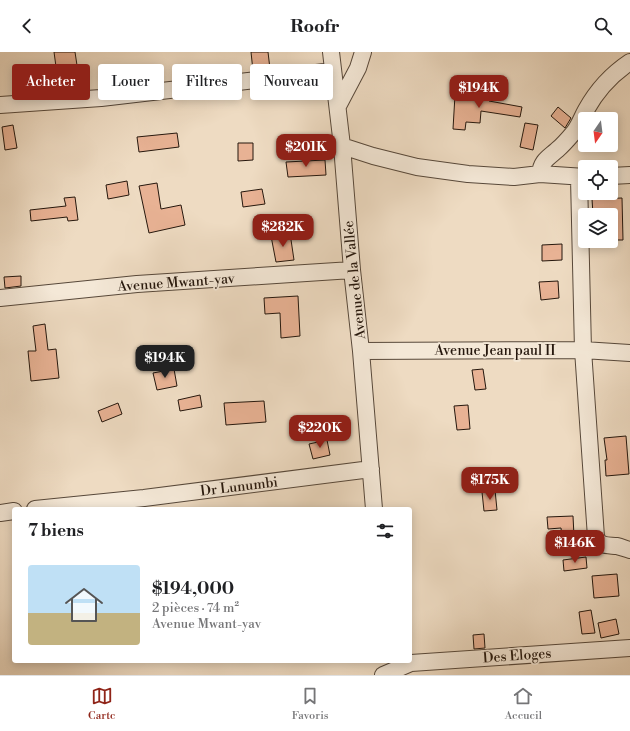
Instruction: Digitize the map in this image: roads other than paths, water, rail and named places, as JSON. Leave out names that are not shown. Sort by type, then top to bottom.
[{"type":"street","name":"Avenue de la Vallée","points":[[331,52],[332,64]]},
{"type":"street","points":[[338,106],[367,52]]},
{"type":"street","points":[[540,174],[545,158],[558,149],[575,131],[599,91],[622,67],[630,62]]},
{"type":"street","name":"Avenue de la Vallée","points":[[333,71],[342,146],[374,507]]},
{"type":"street","points":[[0,105],[101,98],[250,81]]},
{"type":"street","points":[[342,146],[373,156],[417,167],[468,174],[514,177],[540,174],[578,177]]},
{"type":"street","points":[[618,176],[630,175]]},
{"type":"street","points":[[582,200],[583,350],[596,537],[600,544],[630,550]]},
{"type":"street","name":"Avenue Mwant-yav","points":[[0,298],[137,284],[352,270]]},
{"type":"street","name":"Avenue Jean paul II","points":[[361,351],[583,350],[630,353]]},
{"type":"street","name":"Dr Lunumbi","points":[[55,507],[144,498],[371,469]]},
{"type":"street","points":[[0,512],[12,511]]},
{"type":"street","name":"Des Eloges","points":[[412,663],[630,648]]},
{"type":"street","name":"Des Eloges","points":[[386,671],[411,663]]}]
